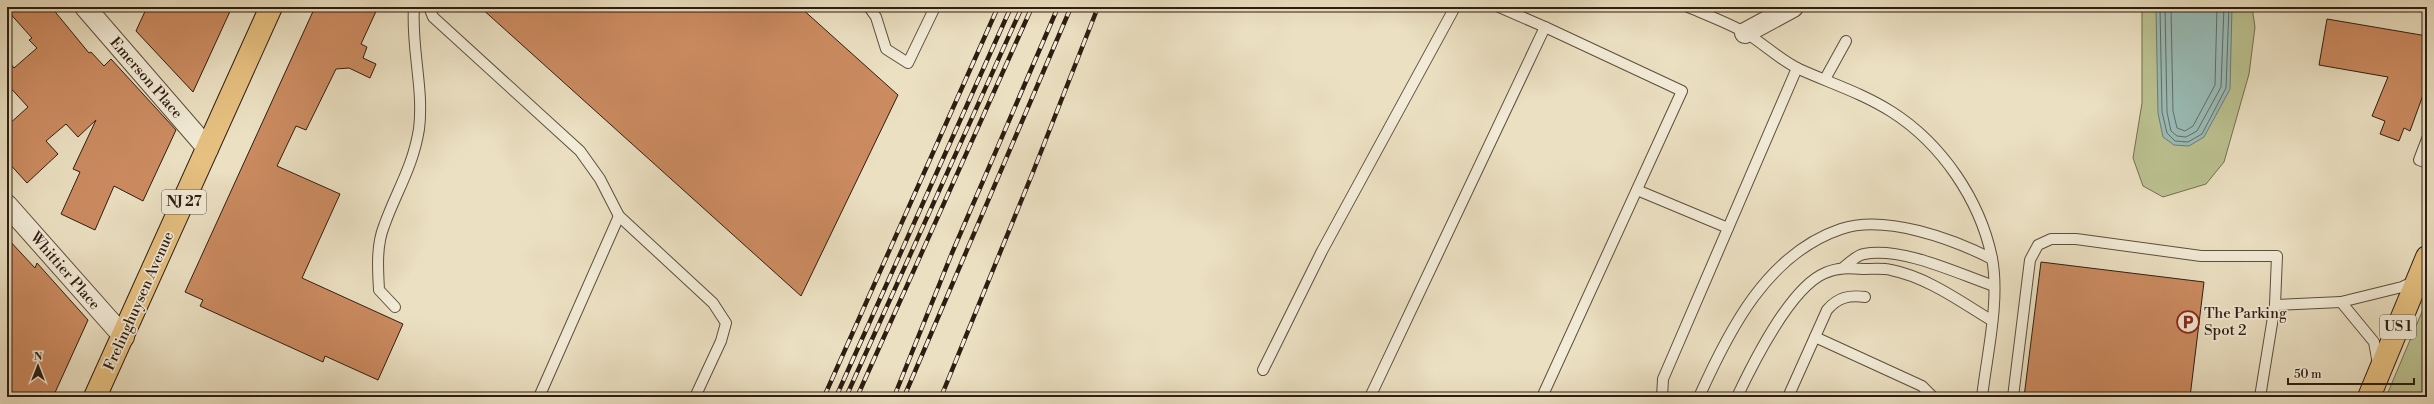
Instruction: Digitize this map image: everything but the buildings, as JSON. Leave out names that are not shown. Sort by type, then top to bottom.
[{"type":"main road","name":"Frelinghuysen Avenue","points":[[95,397],[124,337],[271,7]]},
{"type":"main road","name":"US 1","points":[[2369,397],[2427,257]]},
{"type":"street","name":"Emerson Place","points":[[85,7],[208,149]]},
{"type":"street","points":[[1745,33],[1793,7]]},
{"type":"street","name":"Whittier Place","points":[[7,205],[124,337]]},
{"type":"lane","points":[[395,306],[379,290],[378,263],[383,228],[407,175],[419,129],[419,84],[412,28],[414,7]]},
{"type":"lane","points":[[429,7],[433,17],[580,151],[600,179],[619,216],[713,303],[726,323],[721,341],[695,397]]},
{"type":"lane","points":[[869,7],[876,17],[886,49],[908,63],[935,7]]},
{"type":"lane","points":[[1263,370],[1322,251],[1455,7]]},
{"type":"lane","points":[[1499,7],[1682,91],[1542,397]]},
{"type":"lane","points":[[1688,7],[1745,33],[1797,68],[1851,89],[1892,112],[1929,142],[1959,179],[1970,200],[1992,259],[1994,286],[1982,397]]},
{"type":"lane","points":[[1370,397],[1545,27]]},
{"type":"lane","points":[[1825,79],[1846,41]]},
{"type":"lane","points":[[1662,397],[1663,379],[1797,68]]},
{"type":"lane","points":[[2427,139],[2419,160],[2427,163]]},
{"type":"lane","points":[[1637,190],[1728,228]]},
{"type":"lane","points":[[538,397],[619,216]]},
{"type":"lane","points":[[1700,397],[1719,354],[1760,287],[1799,249],[1841,228],[1884,225],[1912,229],[1938,235],[1992,259]]},
{"type":"lane","points":[[2013,397],[2030,260],[2038,245],[2051,239],[2076,239],[2201,256],[2277,256],[2275,305],[2260,397]]},
{"type":"lane","points":[[1737,397],[1776,324],[1801,291],[1820,276],[1844,267],[1863,254],[1889,254],[1911,257],[1994,286]]},
{"type":"lane","points":[[1844,267],[1890,270],[1904,274],[1956,299],[1991,320]]},
{"type":"lane","points":[[2275,305],[2341,302],[2402,287],[2417,280]]},
{"type":"lane","points":[[1788,397],[1827,310],[1835,301],[1850,295],[1865,297]]},
{"type":"lane","points":[[2341,302],[2374,342],[2380,371]]},
{"type":"lane","points":[[1815,337],[1922,386],[1933,397]]},
{"type":"green space","points":[[2142,7],[2252,7],[2255,27],[2249,74],[2224,162],[2206,184],[2163,197],[2143,186],[2133,158],[2142,103]]},
{"type":"green space","points":[[2427,300],[2427,397],[2386,397]]},
{"type":"water","points":[[2156,7],[2232,7],[2230,89],[2204,137],[2189,146],[2174,145],[2163,137],[2158,113]]},
{"type":"railway","points":[[824,397],[998,7]]},
{"type":"railway","points":[[836,397],[1011,7]]},
{"type":"railway","points":[[846,397],[1022,7]]},
{"type":"railway","points":[[857,397],[1032,7]]},
{"type":"railway","points":[[894,397],[952,253],[1058,7]]},
{"type":"railway","points":[[904,397],[1071,7]]},
{"type":"railway","points":[[941,397],[1033,172],[1098,7]]},
{"type":"place","name":"The Parking Spot 2","points":[[2188,322]]}]
